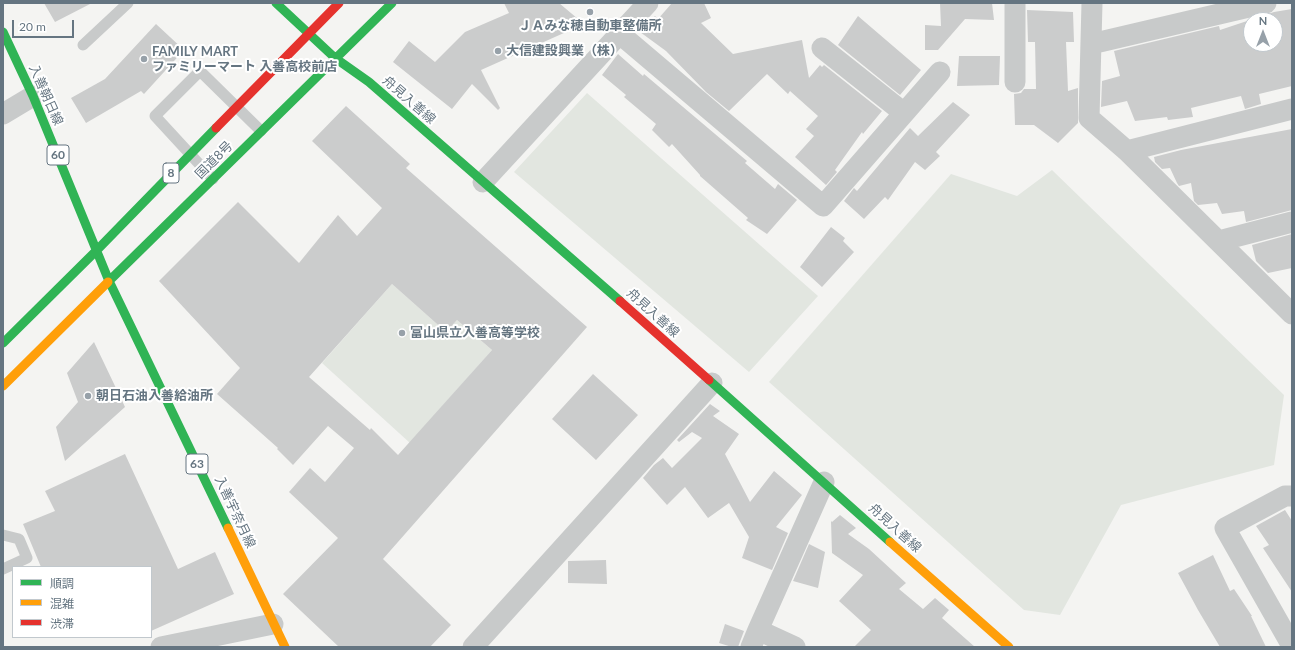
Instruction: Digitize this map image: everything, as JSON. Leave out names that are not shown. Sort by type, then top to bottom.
[{"type":"main road","name":"舟見入善線","points":[[276,3],[309,32],[335,58],[369,82],[584,269],[1009,647]]},
{"type":"main road","name":"国道8号","points":[[3,343],[97,250],[339,3]]},
{"type":"main road","name":"国道8号","points":[[3,386],[392,3]]},
{"type":"main road","name":"入善朝日線","points":[[3,32],[34,96],[109,280]]},
{"type":"main road","name":"入善宇奈月線","points":[[109,280],[285,647]]},
{"type":"street","points":[[484,182],[648,3]]},
{"type":"street","points":[[1015,3],[1015,82]]},
{"type":"street","points":[[1092,3],[1089,118],[1127,151],[1292,314]]},
{"type":"street","points":[[1092,44],[1266,3]]},
{"type":"street","points":[[620,34],[823,206],[940,72]]},
{"type":"street","points":[[822,48],[904,113]]},
{"type":"street","points":[[3,114],[34,96]]},
{"type":"street","points":[[1127,151],[1292,109]]},
{"type":"street","points":[[1218,241],[1292,222]]},
{"type":"street","points":[[473,647],[712,383]]},
{"type":"street","points":[[795,647],[755,639],[824,482]]},
{"type":"street","points":[[1292,496],[1285,496],[1225,528],[1292,646]]},
{"type":"street","points":[[161,647],[273,624]]},
{"type":"lane","points":[[83,45],[128,3]]},
{"type":"lane","points":[[213,179],[155,116],[200,71],[261,131]]},
{"type":"lane","points":[[3,535],[19,539],[27,558],[3,569]]},
{"type":"shaded area","points":[[587,93],[818,296],[749,372],[514,172]]},
{"type":"shaded area","points":[[1052,170],[1284,395],[1274,465],[1121,505],[1060,615],[1024,610],[769,382],[951,174],[1017,196]]},
{"type":"shaded area","points":[[392,284],[446,332],[457,320],[492,350],[410,443],[322,363]]},
{"type":"building","points":[[44,3],[92,3],[55,22]]},
{"type":"building","points":[[504,3],[559,3],[584,24],[481,70],[500,108],[498,110],[472,84],[452,109],[393,62],[409,41],[435,62],[465,32],[509,13]]},
{"type":"building","points":[[672,3],[704,3],[711,18],[701,23],[733,54],[802,40],[809,78],[820,65],[822,67],[824,65],[882,111],[863,134],[862,132],[835,170],[837,172],[826,185],[795,157],[814,136],[806,129],[818,116],[790,91],[788,94],[767,74],[729,111],[706,92],[666,51],[640,32],[655,16],[658,19]]},
{"type":"building","points":[[940,3],[992,3],[994,20],[965,19],[938,50],[925,50],[925,25],[941,26]]},
{"type":"building","points":[[1292,9],[1292,86],[1259,94],[1261,104],[1245,109],[1241,96],[1191,108],[1193,117],[1168,120],[1167,117],[1135,121],[1127,101],[1101,107],[1102,81],[1120,76],[1114,51],[1219,26],[1220,30],[1243,22],[1243,52],[1283,52],[1283,12],[1274,12]]},
{"type":"building","points":[[1027,10],[1073,12],[1074,42],[1066,42],[1068,91],[1078,88],[1078,123],[1058,143],[1034,125],[1015,125],[1014,94],[1021,93],[1024,89],[1036,89],[1035,42],[1028,42]]},
{"type":"building","points":[[858,16],[921,70],[900,95],[838,45]]},
{"type":"building","points":[[156,24],[184,50],[144,94],[141,91],[86,123],[71,98],[105,79]]},
{"type":"building","points":[[618,54],[643,76],[644,74],[747,161],[745,163],[775,189],[778,184],[797,200],[767,234],[746,220],[748,218],[700,176],[672,144],[669,147],[652,130],[656,124],[624,97],[626,95],[602,75]]},
{"type":"building","points":[[959,56],[1000,56],[999,85],[957,86]]},
{"type":"building","points":[[953,102],[970,115],[936,152],[940,156],[925,170],[915,162],[888,200],[885,197],[864,219],[844,201],[854,188],[857,191],[910,128],[918,136]]},
{"type":"building","points":[[346,106],[410,164],[406,168],[587,327],[383,559],[451,625],[430,647],[339,647],[283,594],[338,538],[289,492],[310,468],[325,482],[354,448],[328,426],[293,465],[277,449],[278,448],[217,394],[240,368],[159,281],[238,202],[299,263],[338,215],[357,236],[382,208],[312,141]],"holes":[[[392,284],[446,332],[457,320],[492,350],[398,455],[371,428],[370,430],[309,377]]]},
{"type":"building","points":[[1292,129],[1292,210],[1246,222],[1244,211],[1222,214],[1217,203],[1198,205],[1194,201],[1191,183],[1179,186],[1170,168],[1162,169],[1155,162],[1154,157],[1181,150]]},
{"type":"building","points":[[831,227],[845,238],[843,241],[854,252],[822,287],[800,267]]},
{"type":"building","points":[[1292,234],[1292,268],[1268,273],[1256,261],[1252,245]]},
{"type":"building","points":[[94,342],[125,407],[65,461],[56,427],[78,402],[67,373]]},
{"type":"building","points":[[593,374],[638,415],[596,460],[552,419]]},
{"type":"building","points":[[710,404],[720,411],[713,416],[739,434],[725,454],[750,502],[774,471],[802,495],[776,527],[788,533],[772,570],[742,558],[749,537],[729,503],[708,518],[685,487],[667,505],[643,478],[654,465],[663,458],[672,468],[702,438],[692,432],[679,442],[677,440]]},
{"type":"building","points":[[125,454],[178,569],[215,552],[234,594],[152,631],[152,566],[41,566],[23,524],[55,511],[45,491]]},
{"type":"building","points":[[1285,510],[1292,521],[1292,592],[1263,548],[1269,545],[1256,526]]},
{"type":"building","points":[[840,515],[856,528],[848,534],[869,549],[906,583],[899,589],[923,609],[935,598],[949,610],[942,618],[975,647],[854,647],[871,630],[839,601],[863,575],[832,553],[831,521],[832,522]]},
{"type":"building","points":[[809,544],[825,552],[818,588],[793,581]]},
{"type":"building","points":[[1213,555],[1230,591],[1234,589],[1252,616],[1266,647],[1220,647],[1198,610],[1178,573]]},
{"type":"building","points":[[606,560],[607,584],[568,583],[568,561]]},
{"type":"building","points":[[725,624],[744,631],[738,647],[732,647],[719,643]]},
{"type":"traffic: fast","points":[[276,3],[335,58],[369,82],[620,301]]},
{"type":"traffic: fast","points":[[108,282],[392,3]]},
{"type":"traffic: fast","points":[[3,32],[33,96],[109,281],[228,528]]},
{"type":"traffic: fast","points":[[3,343],[97,250],[216,128]]},
{"type":"traffic: fast","points":[[709,380],[890,542]]},
{"type":"traffic: slow","points":[[3,386],[108,282]]},
{"type":"traffic: slow","points":[[228,528],[285,647]]},
{"type":"traffic: slow","points":[[890,542],[1009,647]]},
{"type":"traffic: jam","points":[[216,128],[339,3]]},
{"type":"traffic: jam","points":[[620,301],[709,380]]},
{"type":"place","name":"ＪＡみな穂自動車整備所","points":[[590,12]]},
{"type":"place","name":"大信建設興業（株）","points":[[498,51]]},
{"type":"place","name":"FAMILY MART ファミリーマート 入善高校前店","points":[[144,59]]},
{"type":"place","name":"富山県立入善高等学校","points":[[402,333]]},
{"type":"place","name":"朝日石油入善給油所","points":[[88,396]]}]
